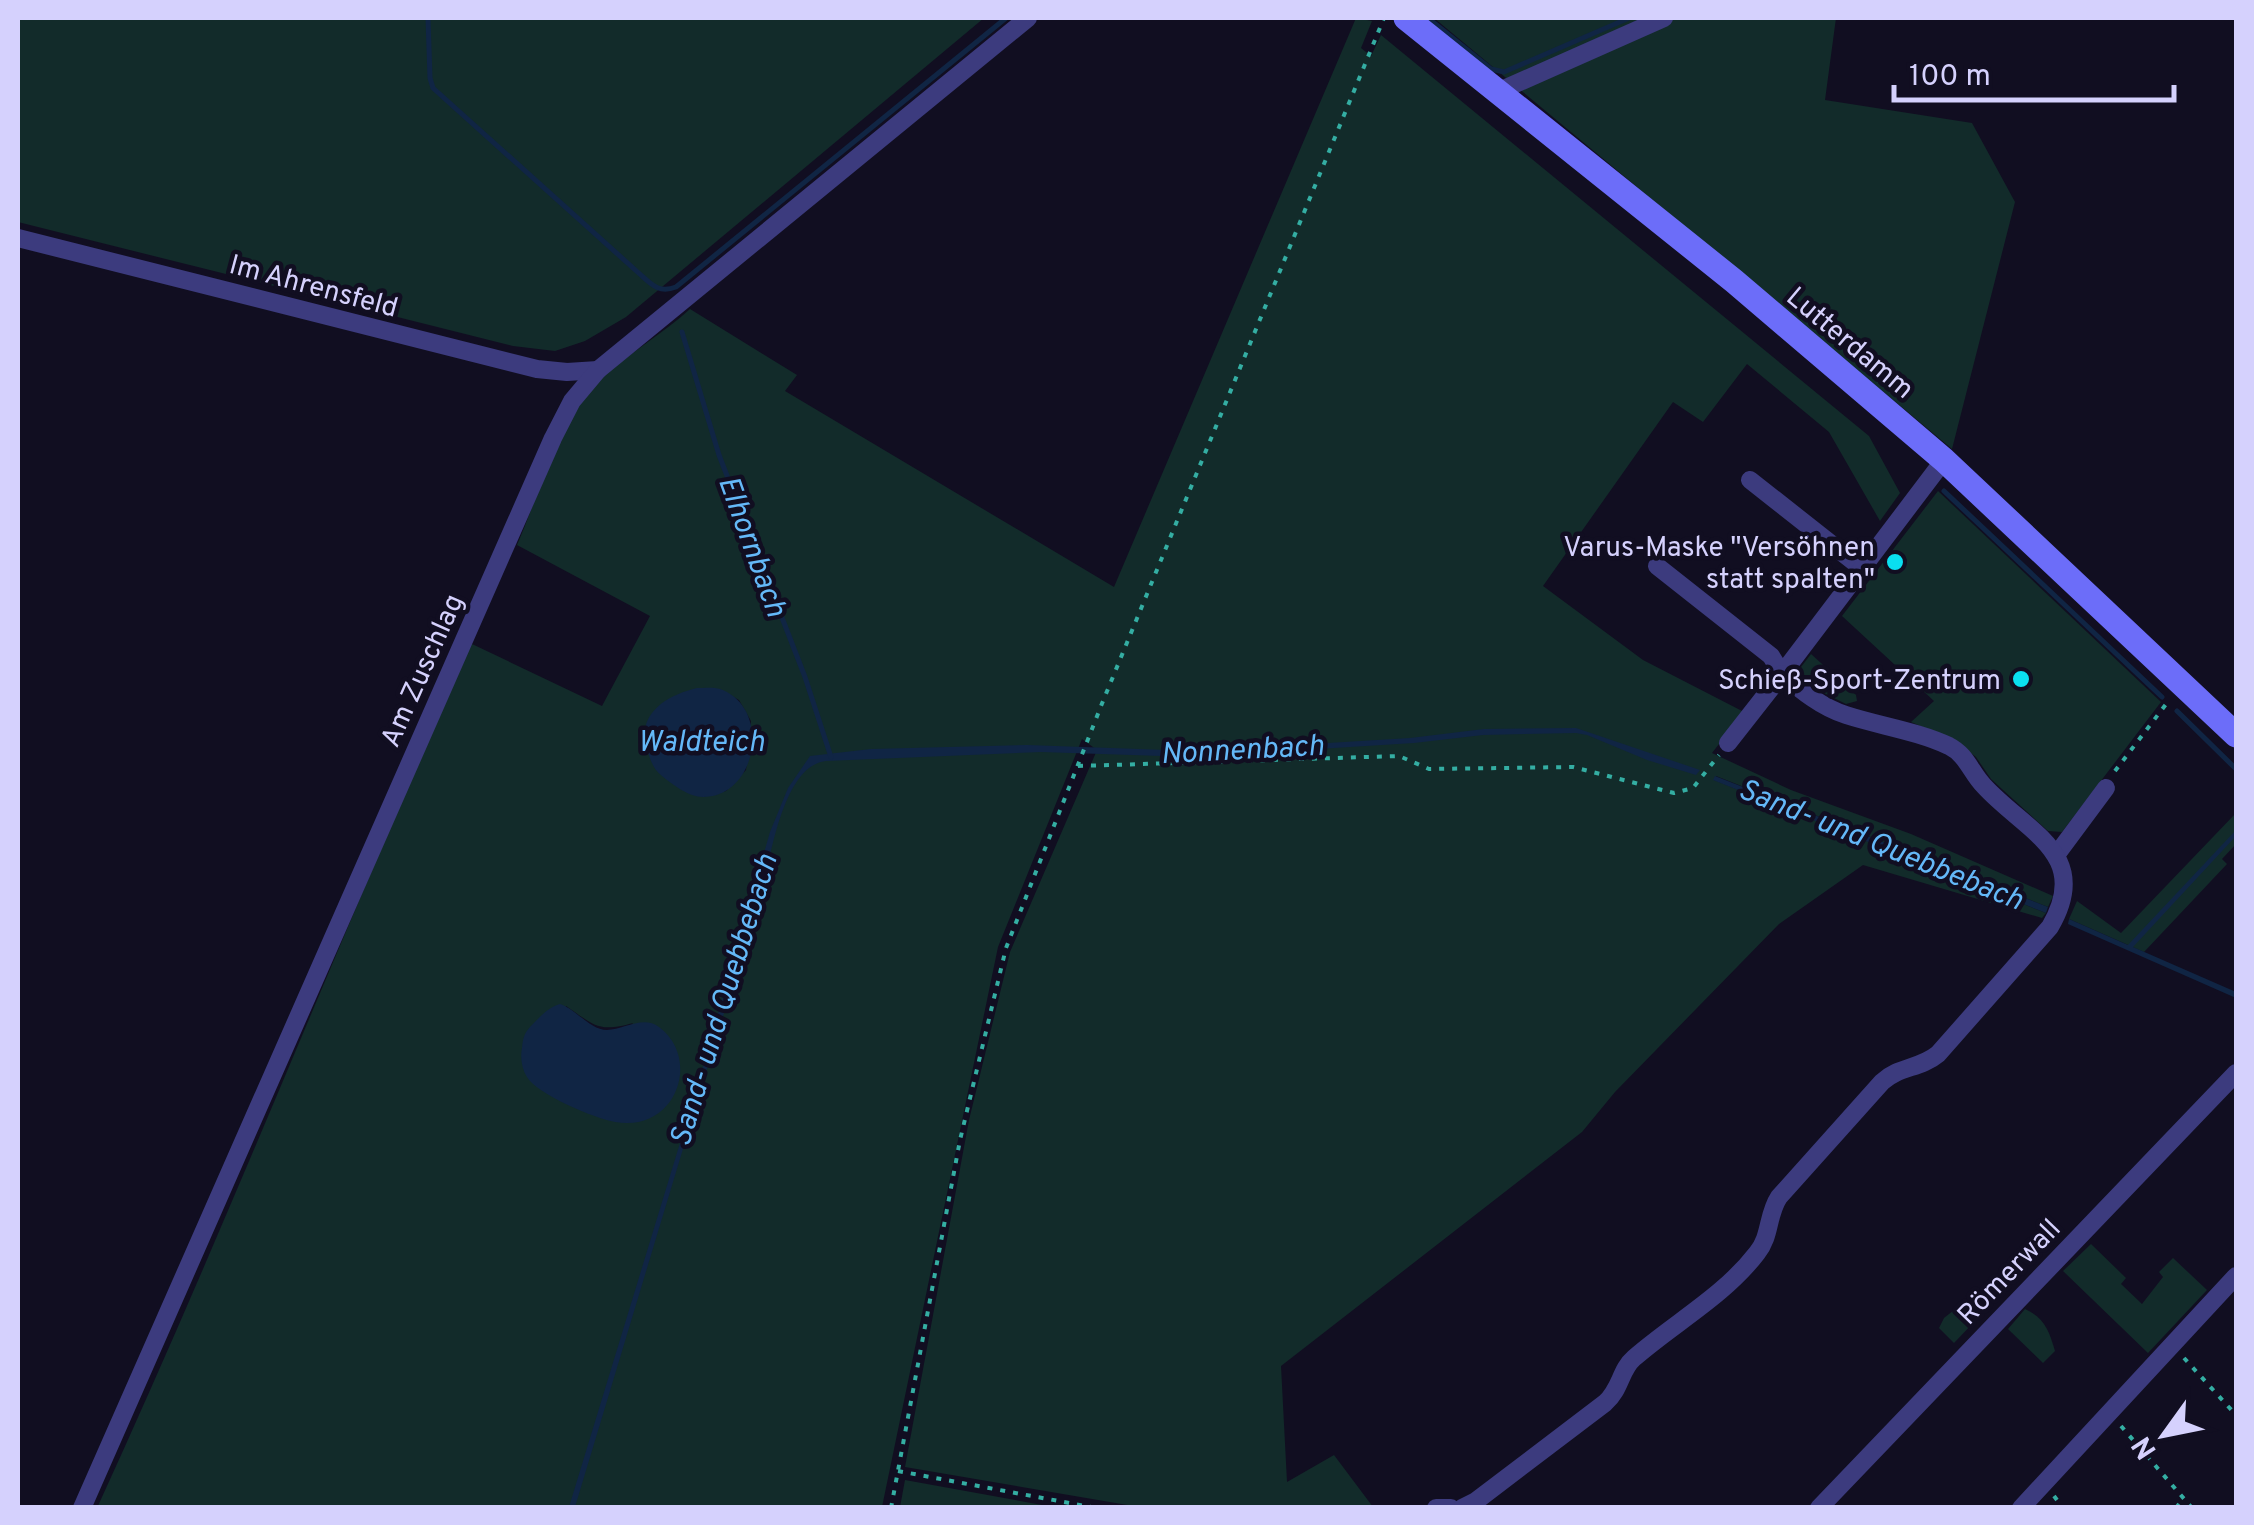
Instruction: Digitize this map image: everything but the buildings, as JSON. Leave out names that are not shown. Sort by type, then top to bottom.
[{"type":"street","name":"Am Zuschlag","points":[[82,1508],[572,402],[598,370],[1028,18]]},
{"type":"street","name":"Lutterdamm","points":[[1406,18],[1734,281],[1944,460],[2236,735]]},
{"type":"street","points":[[1497,92],[1664,18]]},
{"type":"street","name":"Im Ahrensfeld","points":[[18,238],[537,369],[598,370]]},
{"type":"street","points":[[1728,744],[1944,460]]},
{"type":"street","points":[[1750,480],[1863,569]]},
{"type":"street","points":[[1462,1508],[1605,1403],[1617,1390],[1633,1359],[1716,1294],[1756,1255],[1767,1235],[1769,1214],[1779,1197],[1890,1074],[1923,1065],[1938,1054],[2050,927],[2061,906],[2065,879],[2057,854],[1982,785],[1958,751],[1828,708],[1782,674],[1771,656],[1658,566]]},
{"type":"street","points":[[2057,854],[2106,788]]},
{"type":"street","name":"Römerwall","points":[[1819,1508],[2236,1073]]},
{"type":"street","points":[[2021,1508],[2236,1276]]},
{"type":"street","points":[[1436,1508],[1450,1508]]},
{"type":"path","points":[[891,1508],[960,1140],[1006,948],[1384,18]]},
{"type":"path","points":[[2106,788],[2109,778],[2172,696]]},
{"type":"path","points":[[1078,766],[1399,756],[1430,768],[1573,767],[1674,793],[1693,788],[1728,744]]},
{"type":"path","points":[[2171,1343],[2236,1415]]},
{"type":"path","points":[[2108,1412],[2192,1508]]},
{"type":"path","points":[[898,1472],[1096,1508]]},
{"type":"path","points":[[2176,1508],[2184,1499]]},
{"type":"green space","points":[[18,18],[984,18],[626,317],[585,341],[555,351],[513,346],[18,222]]},
{"type":"green space","points":[[1356,18],[1372,21],[1361,48],[1371,56],[1381,35],[1869,436],[1900,493],[1880,521],[1829,432],[1747,364],[1703,422],[1673,402],[1543,586],[1643,660],[1744,712],[1712,753],[1791,790],[1911,834],[2053,896],[2048,907],[1716,776],[1714,780],[2046,913],[2042,918],[1863,865],[1779,924],[1615,1092],[1582,1132],[1281,1366],[1287,1482],[1334,1455],[1373,1507],[1139,1507],[905,1467],[969,1120],[1010,952],[1097,750],[1082,739],[998,947],[882,1507],[97,1508],[467,650],[472,644],[602,706],[650,616],[517,545],[564,432],[576,410],[605,375],[690,309],[797,375],[785,391],[1114,587]],"holes":[[[719,689],[739,700],[751,721],[746,770],[726,791],[702,797]],[[566,1006],[604,1027],[633,1023],[562,1100],[555,1095]]]},
{"type":"green space","points":[[1434,18],[1836,18],[1825,100],[1972,123],[2015,202],[1952,449]]},
{"type":"green space","points":[[1938,491],[2161,702],[2062,832],[2048,831],[1991,779],[1976,757],[1954,740],[1911,722],[1934,701],[1842,616]]},
{"type":"green space","points":[[1811,654],[1856,695],[1857,701],[1846,704],[1810,686],[1801,667]]},
{"type":"green space","points":[[2236,813],[2236,844],[2222,859],[2227,864],[2144,952],[2069,919],[2077,901],[2121,933]]},
{"type":"green space","points":[[2091,1244],[2126,1278],[2121,1284],[2142,1304],[2163,1277],[2159,1272],[2173,1258],[2207,1290],[2148,1353],[2063,1271]]},
{"type":"green space","points":[[1958,1307],[1974,1322],[1954,1343],[1939,1328],[1944,1318]]},
{"type":"green space","points":[[2025,1309],[2042,1321],[2053,1344],[2055,1351],[2043,1363],[2008,1329]]},
{"type":"green space","points":[[905,1480],[1053,1507],[900,1507]]},
{"type":"water","name":"Waldteich","points":[[697,688],[720,689],[736,699],[747,713],[752,731],[752,750],[736,783],[722,793],[703,797],[681,790],[659,773],[644,737],[656,708]]},
{"type":"water","points":[[1576,728],[1700,770],[1696,775],[1576,733],[1483,735],[1192,757],[1041,752],[826,761],[812,766],[791,791],[777,827],[575,1507],[569,1507],[770,832],[788,788],[810,756],[871,749],[1027,745],[1195,751],[1410,738],[1484,729]]},
{"type":"water","name":"Sand- und Quebbebach","points":[[1715,776],[2048,907],[2046,913],[1713,780]]},
{"type":"water","points":[[2236,830],[2236,836],[2133,947],[2236,992],[2236,998],[2068,924],[2069,919],[2128,945]]},
{"type":"water","points":[[560,1004],[601,1029],[646,1022],[659,1027],[672,1041],[679,1057],[676,1091],[667,1105],[654,1116],[636,1122],[615,1122],[567,1105],[533,1084],[522,1063],[524,1036],[544,1013]]},
{"type":"waterway","points":[[428,18],[433,88],[646,280],[665,289],[676,287],[1006,18]]},
{"type":"waterway","points":[[1428,18],[1491,69],[1504,72],[1629,18]]},
{"type":"waterway","name":"Elhornbach","points":[[682,332],[719,455],[805,677],[831,757]]},
{"type":"waterway","points":[[1944,491],[2162,697]]},
{"type":"waterway","points":[[2177,711],[2236,769]]},
{"type":"place","name":"Varus-Maske \"Versöhnen statt spalten\"","points":[[1895,562]]},
{"type":"place","name":"Schieß-Sport-Zentrum","points":[[2021,679]]},
{"type":"water label","name":"Nonnenbach","points":[[1242,749]]}]
